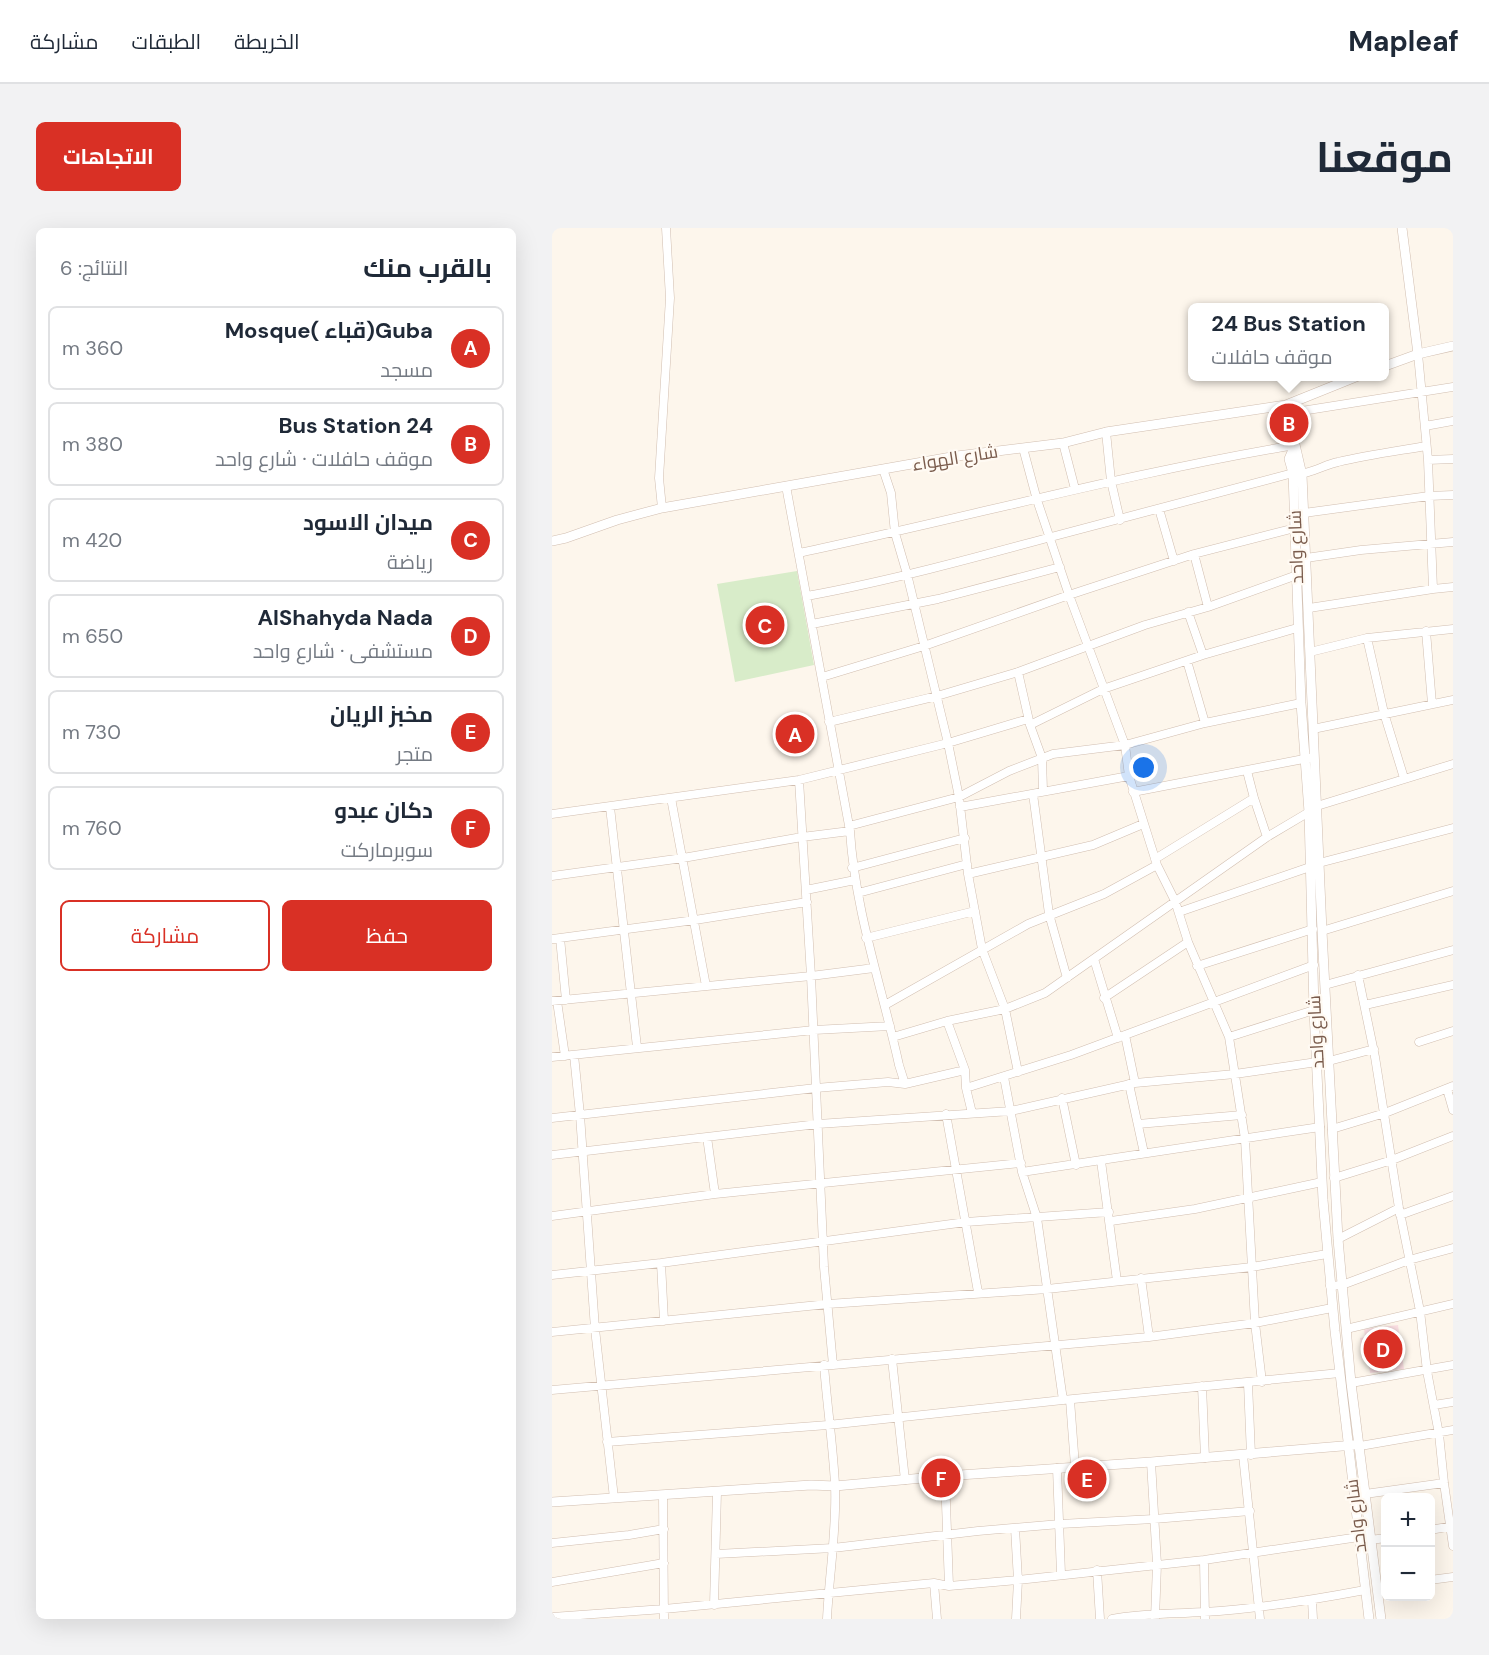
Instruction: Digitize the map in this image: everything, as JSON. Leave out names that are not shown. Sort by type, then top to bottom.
[{"type":"street","points":[[662,508],[660,478],[670,298],[666,228]]},
{"type":"street","points":[[1402,228],[1418,354],[1428,460],[1432,589]]},
{"type":"street","points":[[1389,365],[1418,354],[1453,346]]},
{"type":"street","name":"شارع الهواء","points":[[552,541],[662,508],[957,456],[1063,443],[1106,432],[1288,409],[1347,381]]},
{"type":"street","points":[[1288,409],[1453,387]]},
{"type":"street","name":"شارع واحد","points":[[1288,409],[1295,445],[1289,459],[1297,474],[1304,513],[1313,729],[1310,758]]},
{"type":"street","points":[[1425,426],[1453,421]]},
{"type":"street","points":[[1106,432],[1111,481],[1120,520]]},
{"type":"street","points":[[1063,443],[1075,489]]},
{"type":"street","points":[[799,553],[895,533],[1211,459],[1295,445]]},
{"type":"street","points":[[807,596],[883,581],[1297,474],[1320,466],[1426,446]]},
{"type":"street","points":[[1023,448],[1037,500],[1069,595],[1125,745],[1133,792],[1156,862],[1175,901],[1197,966],[1229,1037],[1245,1139],[1255,1323],[1263,1382]]},
{"type":"street","points":[[1428,460],[1453,459]]},
{"type":"street","points":[[883,469],[891,493],[895,533],[948,743],[959,797],[968,874],[982,949],[1005,1009],[1018,1072]]},
{"type":"street","name":"شارع واحد","points":[[1297,474],[1295,528],[1301,703],[1310,758],[1317,930],[1325,985],[1338,1239],[1351,1383],[1370,1540],[1381,1586]]},
{"type":"street","points":[[786,486],[849,829],[852,868],[866,938],[905,1084]]},
{"type":"street","points":[[1304,513],[1429,496],[1453,495]]},
{"type":"street","points":[[1159,509],[1174,561]]},
{"type":"street","points":[[822,677],[924,646],[1194,554],[1295,528]]},
{"type":"street","points":[[1306,558],[1361,550],[1453,542]]},
{"type":"street","points":[[1194,554],[1208,607]]},
{"type":"street","points":[[812,624],[913,604],[1024,578],[1060,567]]},
{"type":"street","points":[[829,722],[937,696],[1018,672],[1089,644],[1208,607],[1297,575]]},
{"type":"street","points":[[1309,608],[1453,587]]},
{"type":"street","points":[[1188,612],[1203,656]]},
{"type":"street","points":[[552,814],[799,780],[838,772],[1029,722],[1103,689],[1297,628]]},
{"type":"street","points":[[1310,651],[1367,638],[1453,629]]},
{"type":"street","points":[[1426,631],[1432,704]]},
{"type":"street","points":[[1367,638],[1384,713],[1404,778]]},
{"type":"street","points":[[1187,661],[1205,723]]},
{"type":"street","points":[[1018,672],[1029,722],[1042,758],[1043,791]]},
{"type":"street","points":[[1313,729],[1453,700]]},
{"type":"street","points":[[552,876],[683,858],[849,829],[959,797],[1009,771],[1053,754],[1125,745],[1205,723],[1301,703]]},
{"type":"street","points":[[1133,792],[1310,758]]},
{"type":"street","points":[[893,1037],[947,1021],[1005,1009],[1045,993],[1268,837],[1313,809],[1453,764]]},
{"type":"street","points":[[1247,771],[1268,837]]},
{"type":"street","points":[[960,807],[1129,776]]},
{"type":"street","points":[[799,780],[814,1030],[822,1242],[833,1365]]},
{"type":"street","points":[[1033,794],[1049,914],[1067,978]]},
{"type":"street","points":[[672,798],[706,986]]},
{"type":"street","points":[[885,1005],[982,949],[1049,914],[1104,894],[1254,798]]},
{"type":"street","points":[[610,807],[637,1047]]},
{"type":"street","points":[[968,874],[1093,845],[1143,824]]},
{"type":"street","points":[[1179,912],[1315,865],[1453,828]]},
{"type":"street","points":[[852,868],[965,838]]},
{"type":"street","points":[[858,893],[967,864]]},
{"type":"street","points":[[806,890],[855,880]]},
{"type":"street","points":[[1197,966],[1453,891]]},
{"type":"street","points":[[614,1498],[600,1386],[580,1115],[558,1001],[556,938],[695,920],[807,902]]},
{"type":"street","points":[[866,938],[975,911]]},
{"type":"street","name":"شارع واحد","points":[[1317,930],[1314,1010],[1327,1254],[1369,1619]]},
{"type":"street","points":[[1104,998],[1188,942]]},
{"type":"street","points":[[1325,985],[1453,950]]},
{"type":"street","points":[[1094,959],[1104,998],[1122,1036],[1144,1153]]},
{"type":"street","points":[[966,1089],[1122,1036],[1314,966]]},
{"type":"street","points":[[558,1001],[874,968]]},
{"type":"street","points":[[1358,975],[1374,1049],[1400,1212],[1420,1311],[1453,1546]]},
{"type":"street","points":[[1365,1005],[1453,985]]},
{"type":"street","points":[[1229,1037],[1314,1010]]},
{"type":"street","points":[[947,1021],[965,1070],[966,1089],[972,1113]]},
{"type":"street","points":[[552,1057],[814,1030],[890,1026]]},
{"type":"street","points":[[1419,1042],[1453,1031]]},
{"type":"street","points":[[1316,1033],[1328,1034]]},
{"type":"street","points":[[1329,1061],[1374,1049]]},
{"type":"street","points":[[552,1155],[818,1124],[1011,1111],[1132,1083],[1235,1074],[1317,1062]]},
{"type":"street","points":[[552,1118],[816,1088],[888,1082],[905,1084],[965,1070]]},
{"type":"street","points":[[1004,1077],[1022,1168],[1037,1218],[1075,1466]]},
{"type":"street","points":[[1332,1129],[1385,1113],[1450,1088],[1453,1110]]},
{"type":"street","points":[[1062,1098],[1076,1165]]},
{"type":"street","points":[[946,1114],[978,1292]]},
{"type":"street","points":[[1138,1124],[1242,1115]]},
{"type":"street","points":[[552,1216],[715,1194],[956,1168],[1076,1165],[1320,1127]]},
{"type":"street","points":[[1334,1179],[1392,1160],[1453,1136]]},
{"type":"street","points":[[707,1137],[715,1194]]},
{"type":"street","points":[[1101,1161],[1111,1221],[1117,1281]]},
{"type":"street","points":[[1111,1221],[1248,1199],[1322,1182]]},
{"type":"street","points":[[1338,1239],[1400,1212],[1453,1196]]},
{"type":"street","points":[[552,1275],[661,1263],[822,1242],[870,1233],[966,1222],[1109,1212]]},
{"type":"street","points":[[1330,1286],[1342,1285],[1410,1260],[1453,1248]]},
{"type":"street","points":[[552,1332],[595,1329],[728,1312],[978,1292],[1047,1289],[1252,1267],[1327,1254]]},
{"type":"street","points":[[661,1263],[664,1321]]},
{"type":"street","points":[[1141,1278],[1149,1336]]},
{"type":"street","points":[[1346,1329],[1453,1304]]},
{"type":"street","points":[[552,1390],[1149,1336],[1255,1323],[1332,1308]]},
{"type":"street","points":[[891,1359],[905,1480]]},
{"type":"street","points":[[824,1365],[835,1486],[827,1619]]},
{"type":"street","points":[[1351,1383],[1453,1365]]},
{"type":"street","points":[[607,1442],[828,1425],[1340,1373]]},
{"type":"street","points":[[1248,1383],[1247,1455],[1253,1554],[1260,1619]]},
{"type":"street","points":[[1203,1386],[1205,1458]]},
{"type":"street","points":[[1434,1405],[1453,1402]]},
{"type":"street","points":[[552,1502],[811,1485],[835,1486],[1075,1466],[1247,1455],[1348,1445],[1360,1446],[1453,1430]]},
{"type":"street","points":[[1151,1462],[1157,1564],[1155,1616]]},
{"type":"street","points":[[1057,1468],[1061,1574]]},
{"type":"street","points":[[945,1476],[949,1586]]},
{"type":"street","points":[[1365,1494],[1444,1484]]},
{"type":"street","points":[[714,1605],[717,1492]]},
{"type":"street","points":[[663,1495],[664,1619]]},
{"type":"street","points":[[716,1554],[833,1548],[1015,1527],[1250,1511]]},
{"type":"street","points":[[1435,1529],[1452,1526]]},
{"type":"street","points":[[1015,1527],[1018,1580],[1016,1619]]},
{"type":"street","points":[[552,1543],[664,1529]]},
{"type":"street","points":[[552,1617],[628,1616],[664,1610],[934,1583],[949,1586],[1018,1580],[1253,1554],[1359,1537]]},
{"type":"street","points":[[1370,1540],[1381,1539]]},
{"type":"street","points":[[1204,1560],[1205,1615]]},
{"type":"street","points":[[552,1582],[664,1563]]},
{"type":"street","points":[[1097,1570],[1100,1619]]},
{"type":"street","points":[[1435,1579],[1453,1577]]},
{"type":"street","points":[[934,1583],[937,1619]]},
{"type":"street","points":[[1113,1619],[1205,1615],[1365,1590]]},
{"type":"street","points":[[1312,1600],[1313,1619]]},
{"type":"street","name":"شارع واحد","points":[[1381,1601],[1381,1619]]},
{"type":"shaded area","points":[[1398,1325],[1404,1369],[1370,1373],[1367,1351],[1361,1347],[1360,1338],[1365,1337],[1364,1329]]},
{"type":"green space","points":[[797,571],[814,665],[735,682],[717,584]]},
{"type":"place","name":"24 Bus Station","points":[[1289,423]]},
{"type":"place","name":"ميدان الاسود","points":[[765,625]]},
{"type":"place","name":"Guba(قباء )Mosque","points":[[795,734]]},
{"type":"place","name":"AlShahyda Nada","points":[[1383,1349]]},
{"type":"place","name":"دكان عبدو","points":[[941,1478]]},
{"type":"place","name":"مخبز الريان","points":[[1087,1479]]}]
